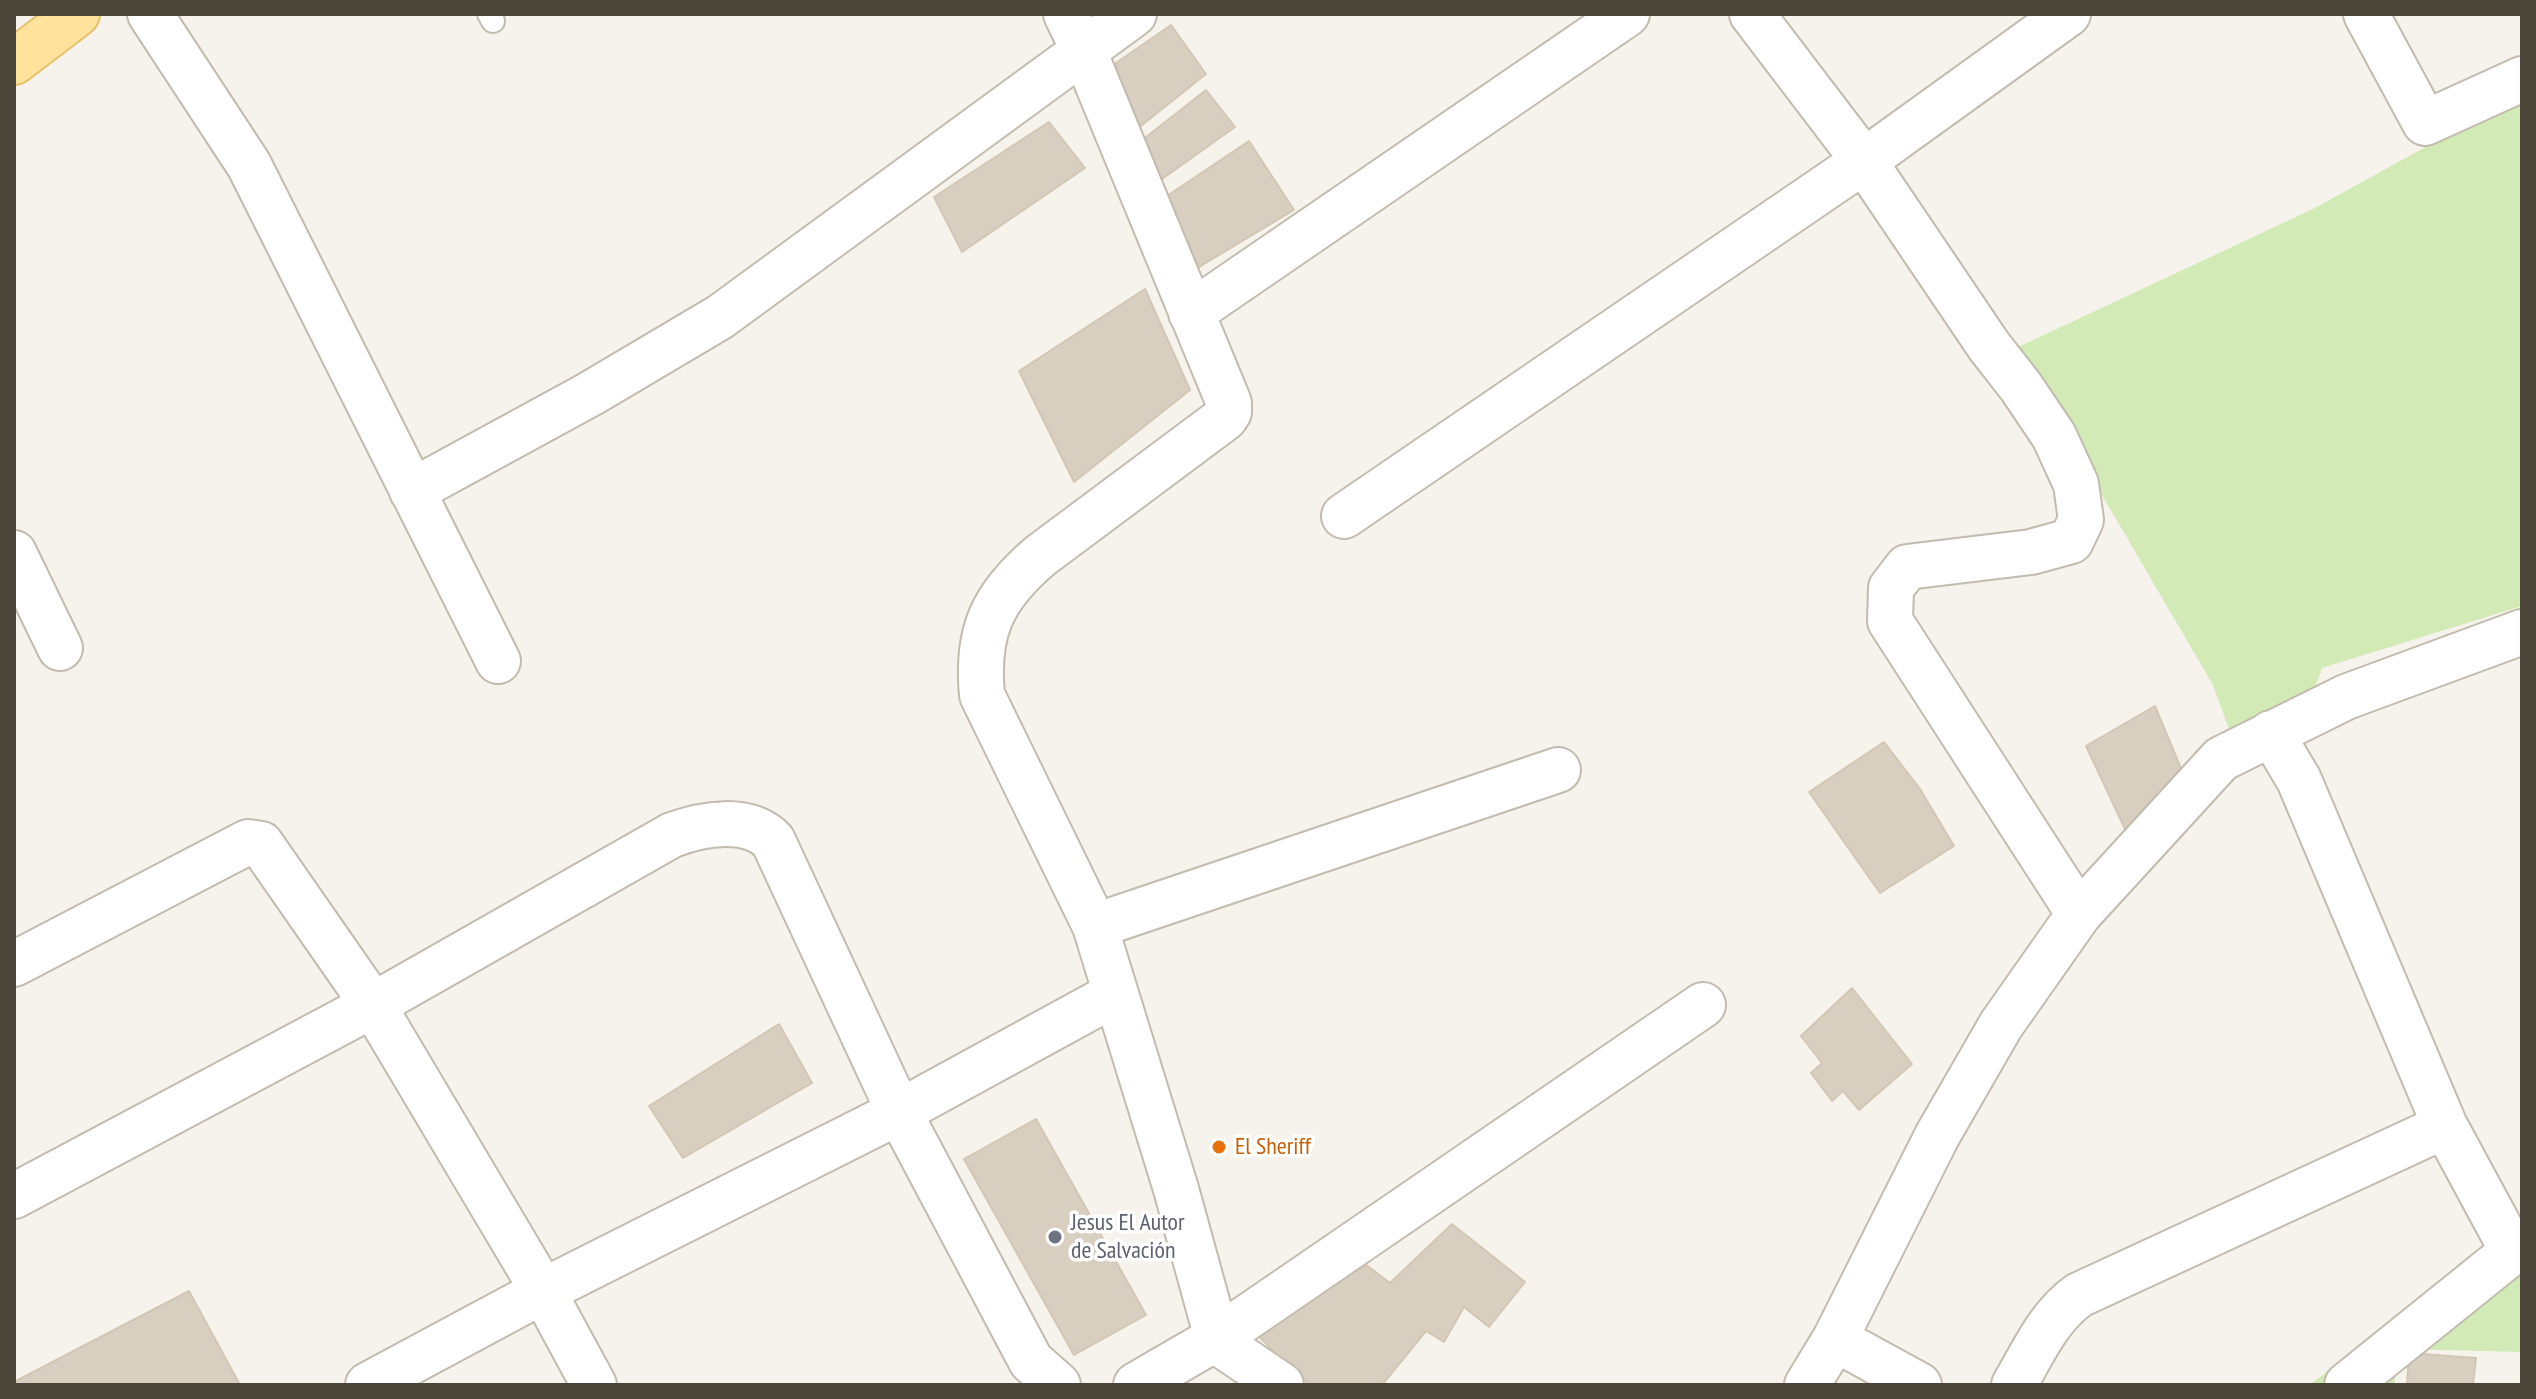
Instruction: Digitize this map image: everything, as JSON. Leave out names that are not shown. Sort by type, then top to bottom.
[{"type":"main road","points":[[14,62],[77,14]]},
{"type":"street","points":[[150,14],[249,165],[498,661]]},
{"type":"street","points":[[412,491],[590,394],[720,317],[897,189],[1074,31],[1134,14]]},
{"type":"street","points":[[1191,313],[1627,14]]},
{"type":"street","points":[[1752,14],[1864,161],[2054,436],[2076,484],[2081,520],[2071,541],[2031,552],[1907,567],[1891,588],[1890,621],[2079,914]]},
{"type":"street","points":[[1344,516],[1864,161],[2068,14]]},
{"type":"street","points":[[2366,14],[2425,123],[2522,79]]},
{"type":"street","points":[[1074,31],[1229,403],[1229,412],[1026,568],[989,619],[981,642],[982,695],[1095,926],[1176,1189],[1217,1338],[1281,1385]]},
{"type":"street","points":[[14,553],[60,648]]},
{"type":"street","points":[[1807,1385],[1835,1339],[1937,1136],[2001,1025],[2079,914],[2221,759],[2346,697],[2522,632]]},
{"type":"street","points":[[2271,733],[2299,780],[2445,1126],[2517,1247],[2347,1385]]},
{"type":"street","points":[[1095,926],[1558,770]]},
{"type":"street","points":[[14,1196],[373,1005],[672,835],[695,826],[730,824],[765,834],[773,841],[899,1112],[1031,1377]]},
{"type":"street","points":[[14,964],[248,842],[261,844],[373,1005],[543,1291],[594,1385]]},
{"type":"street","points":[[368,1385],[543,1291],[899,1112],[1115,994]]},
{"type":"street","points":[[1136,1385],[1217,1338],[1703,1005]]},
{"type":"street","points":[[2014,1385],[2052,1320],[2079,1295],[2445,1126]]},
{"type":"street","points":[[1835,1339],[1919,1385]]},
{"type":"green space","points":[[2522,94],[2522,606],[2322,668],[2300,730],[2234,743],[2213,685],[2016,348],[2313,209]]},
{"type":"green space","points":[[2522,1227],[2522,1352],[2400,1349],[2394,1385],[2309,1385]]},
{"type":"building","points":[[1171,25],[1206,74],[1132,133],[1103,72]]},
{"type":"building","points":[[1206,90],[1235,127],[1155,184],[1136,145]]},
{"type":"building","points":[[1049,122],[1085,168],[962,252],[934,197]]},
{"type":"building","points":[[1249,141],[1294,210],[1199,267],[1161,200]]},
{"type":"building","points":[[1145,289],[1190,390],[1074,482],[1019,371]]},
{"type":"building","points":[[2155,706],[2187,783],[2125,829],[2086,746]]},
{"type":"building","points":[[1884,742],[1920,789],[1954,846],[1880,893],[1809,792]]},
{"type":"building","points":[[1852,988],[1912,1064],[1859,1110],[1843,1091],[1832,1101],[1811,1073],[1822,1063],[1801,1036]]},
{"type":"building","points":[[779,1024],[812,1083],[683,1158],[649,1106]]},
{"type":"building","name":"Jesus El Autor de Salvación","points":[[1036,1119],[1146,1315],[1074,1355],[964,1159]]},
{"type":"building","points":[[1452,1224],[1525,1282],[1489,1327],[1464,1307],[1444,1342],[1426,1331],[1382,1385],[1311,1385],[1294,1373],[1255,1332],[1357,1258],[1390,1283]]},
{"type":"building","points":[[189,1291],[240,1385],[14,1385],[14,1382]]},
{"type":"building","points":[[2409,1353],[2476,1358],[2473,1385],[2407,1385]]},
{"type":"place","name":"El Sheriff","points":[[1219,1147]]},
{"type":"place","name":"Jesus El Autor de Salvación","points":[[1055,1237]]}]
